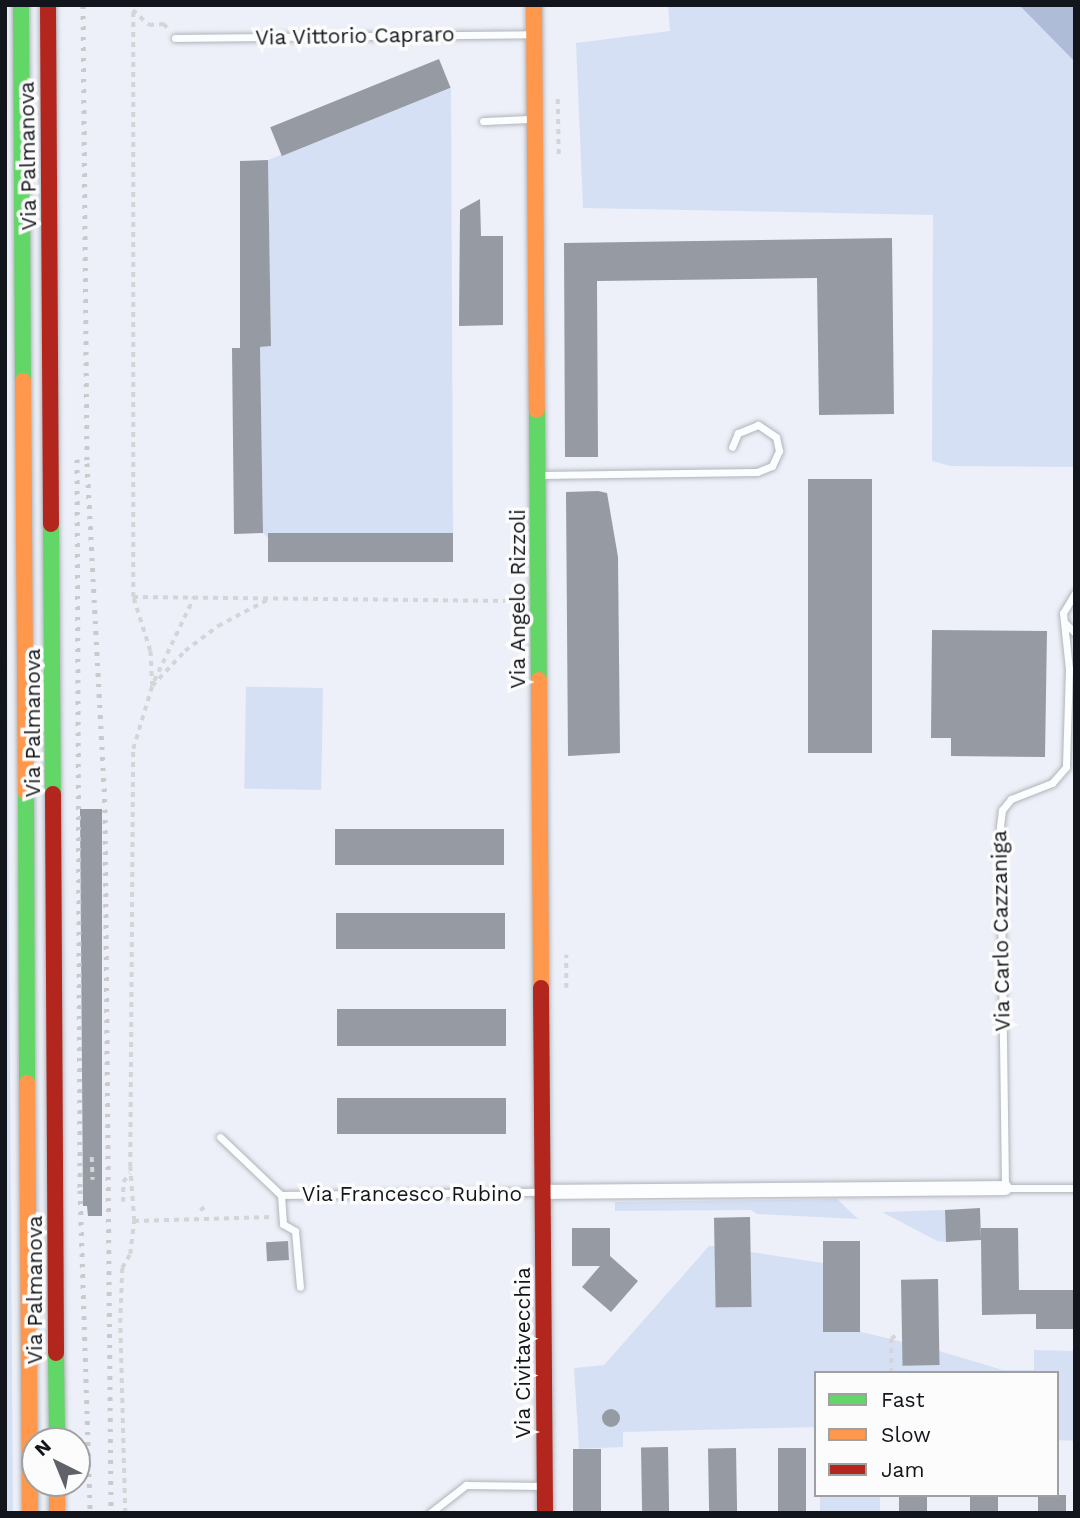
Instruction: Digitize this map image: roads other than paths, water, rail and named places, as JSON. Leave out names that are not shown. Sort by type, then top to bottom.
[{"type":"main road","name":"Via Palmanova","points":[[21,5],[30,1513]]},
{"type":"main road","name":"Via Palmanova","points":[[48,5],[57,1427]]},
{"type":"main road","name":"Via Angelo Rizzoli","points":[[534,5],[543,1192]]},
{"type":"main road","name":"Via Civitavecchia","points":[[543,1192],[545,1513]]},
{"type":"street","points":[[543,1192],[1005,1188]]},
{"type":"lane","name":"Via Vittorio Capraro","points":[[175,38],[535,34]]},
{"type":"lane","points":[[483,121],[535,119]]},
{"type":"lane","points":[[538,475],[757,472],[772,466],[779,451],[776,437],[758,425],[738,433],[732,447]]},
{"type":"lane","points":[[1075,593],[1064,609],[1065,622],[1075,633]]},
{"type":"lane","name":"Via Carlo Cazzaniga","points":[[1005,1188],[1000,818],[1011,799],[1052,783],[1066,767],[1069,670],[1065,622]]},
{"type":"lane","points":[[1069,670],[1075,658]]},
{"type":"lane","name":"Via Francesco Rubino","points":[[220,1137],[281,1195],[543,1192]]},
{"type":"lane","points":[[1005,1188],[1075,1188]]},
{"type":"lane","points":[[281,1195],[283,1224],[295,1231],[300,1287]]},
{"type":"lane","points":[[432,1511],[466,1485],[544,1486]]},
{"type":"railway","points":[[83,5],[87,463],[105,809],[111,1513]]},
{"type":"railway","points":[[77,459],[80,1190],[90,1513]]}]
